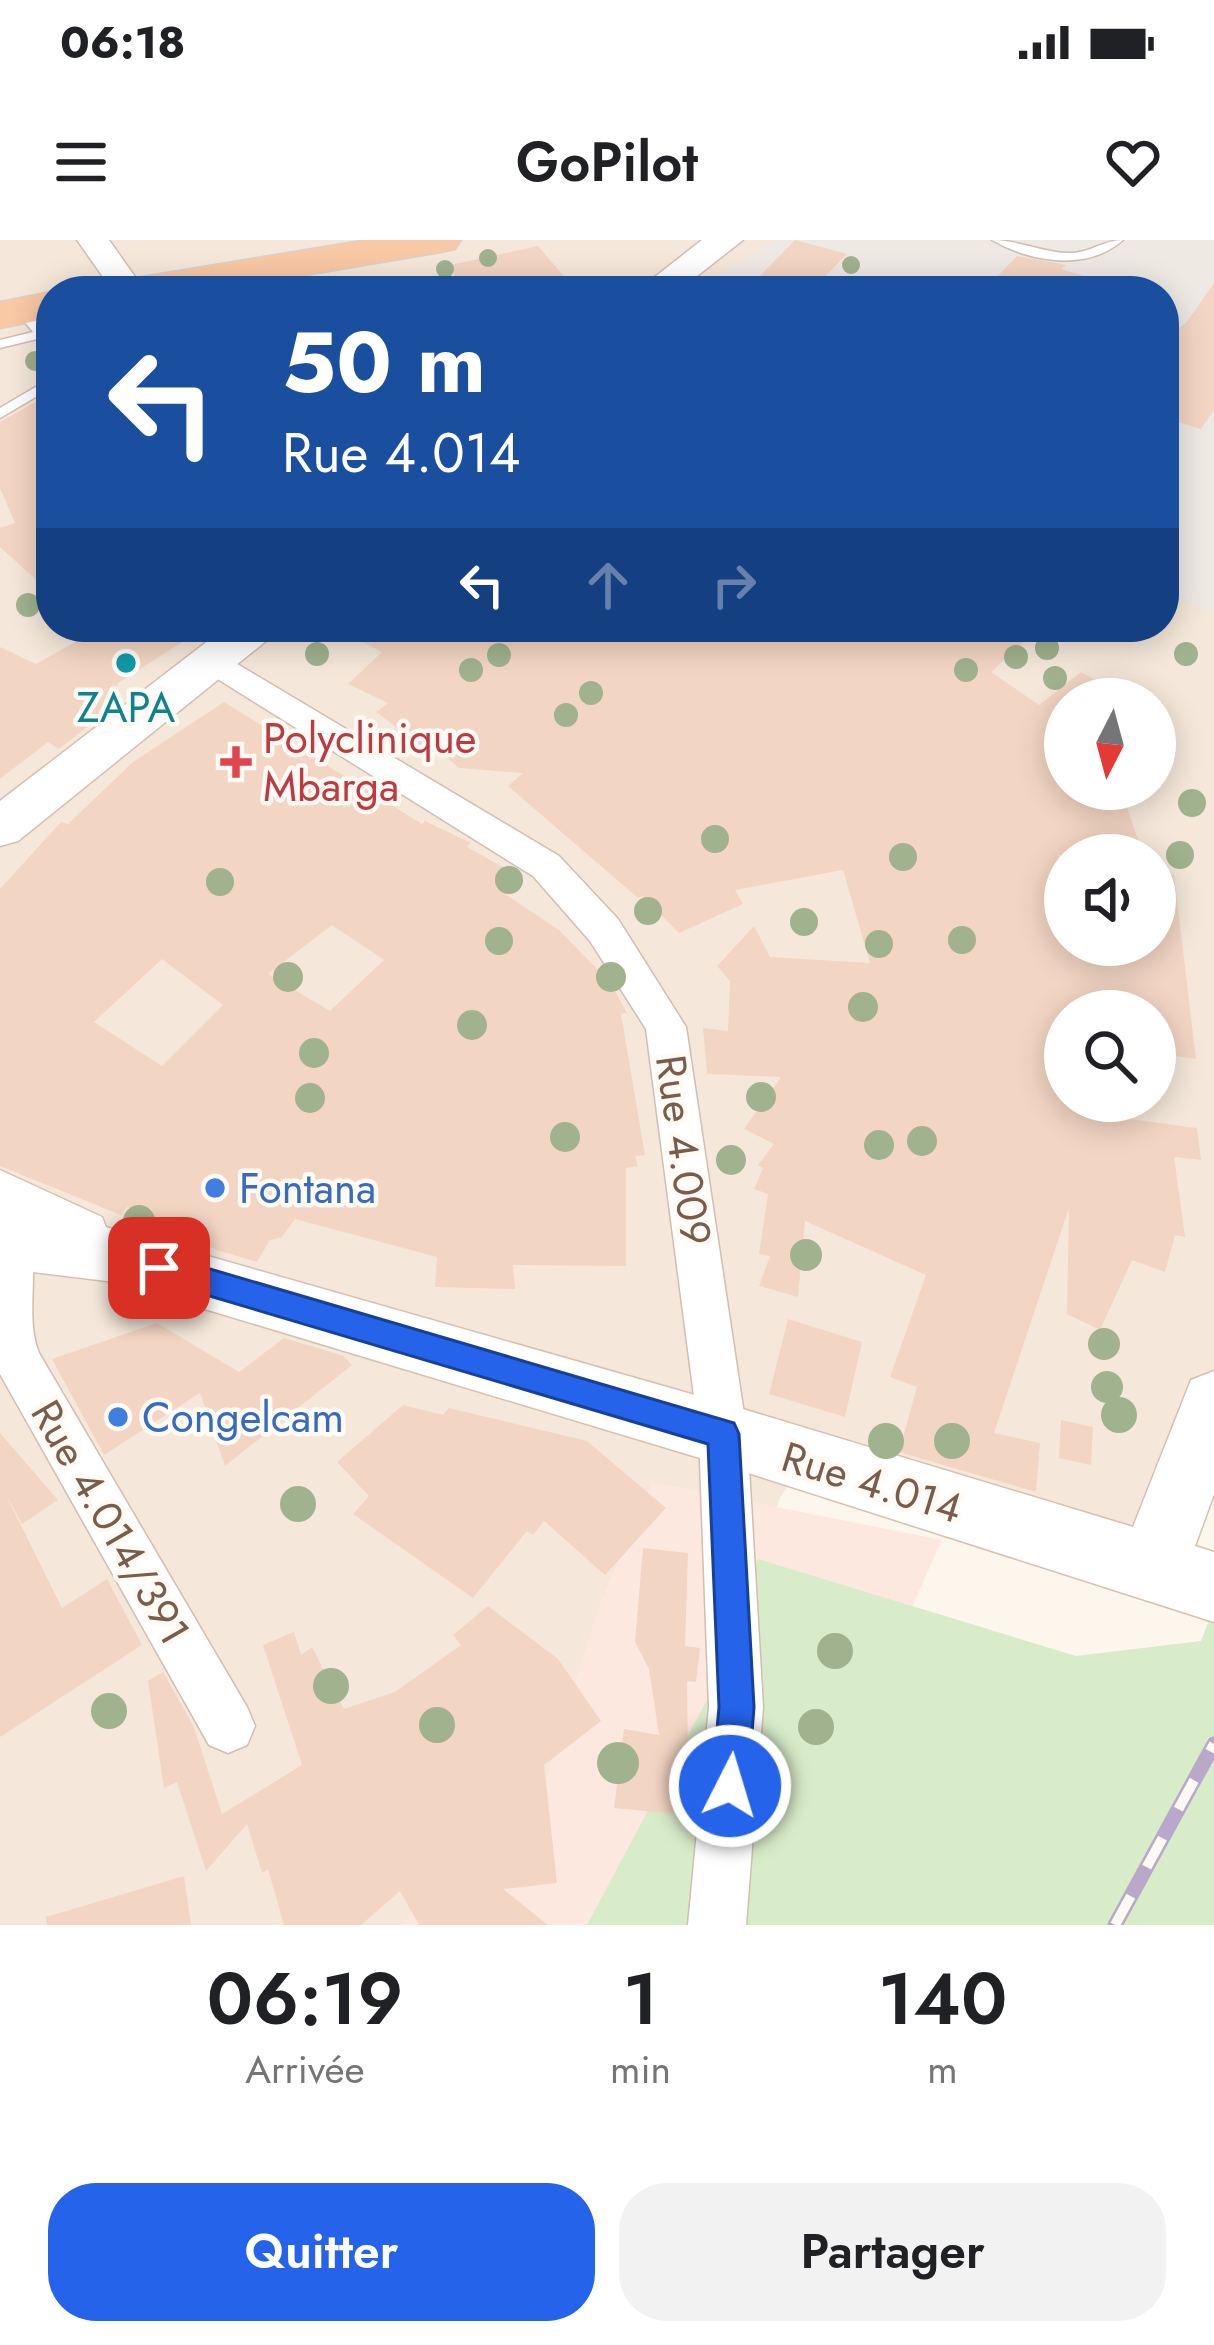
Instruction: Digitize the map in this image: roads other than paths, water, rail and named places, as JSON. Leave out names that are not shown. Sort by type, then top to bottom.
[{"type":"highway","points":[[221,276],[427,241]]},
{"type":"main road","points":[[671,268],[725,240]]},
{"type":"main road","points":[[0,828],[235,642]]},
{"type":"main road","name":"Rue 4.014","points":[[3,1226],[723,1434],[1188,1580]]},
{"type":"main road","points":[[1188,1580],[1214,1402]]},
{"type":"street","points":[[92,240],[121,276]]},
{"type":"street","name":"Rue 4.009","points":[[212,660],[546,866],[604,930],[667,1028],[723,1434],[736,1707],[717,1925]]},
{"type":"street","name":"Rue 4.014/391","points":[[3,1226],[7,1329],[20,1364],[228,1726]]},
{"type":"lane","points":[[998,240],[1060,258],[1081,259],[1099,256],[1117,240]]},
{"type":"lane","points":[[0,414],[36,391]]},
{"type":"railway","points":[[1115,1925],[1214,1744]]},
{"type":"place","name":"ZAPA","points":[[126,663]]},
{"type":"place","name":"Polyclinique Mbarga","points":[[236,762]]},
{"type":"place","name":"Fontana","points":[[215,1188]]},
{"type":"place","name":"Congelcam","points":[[118,1417]]}]
